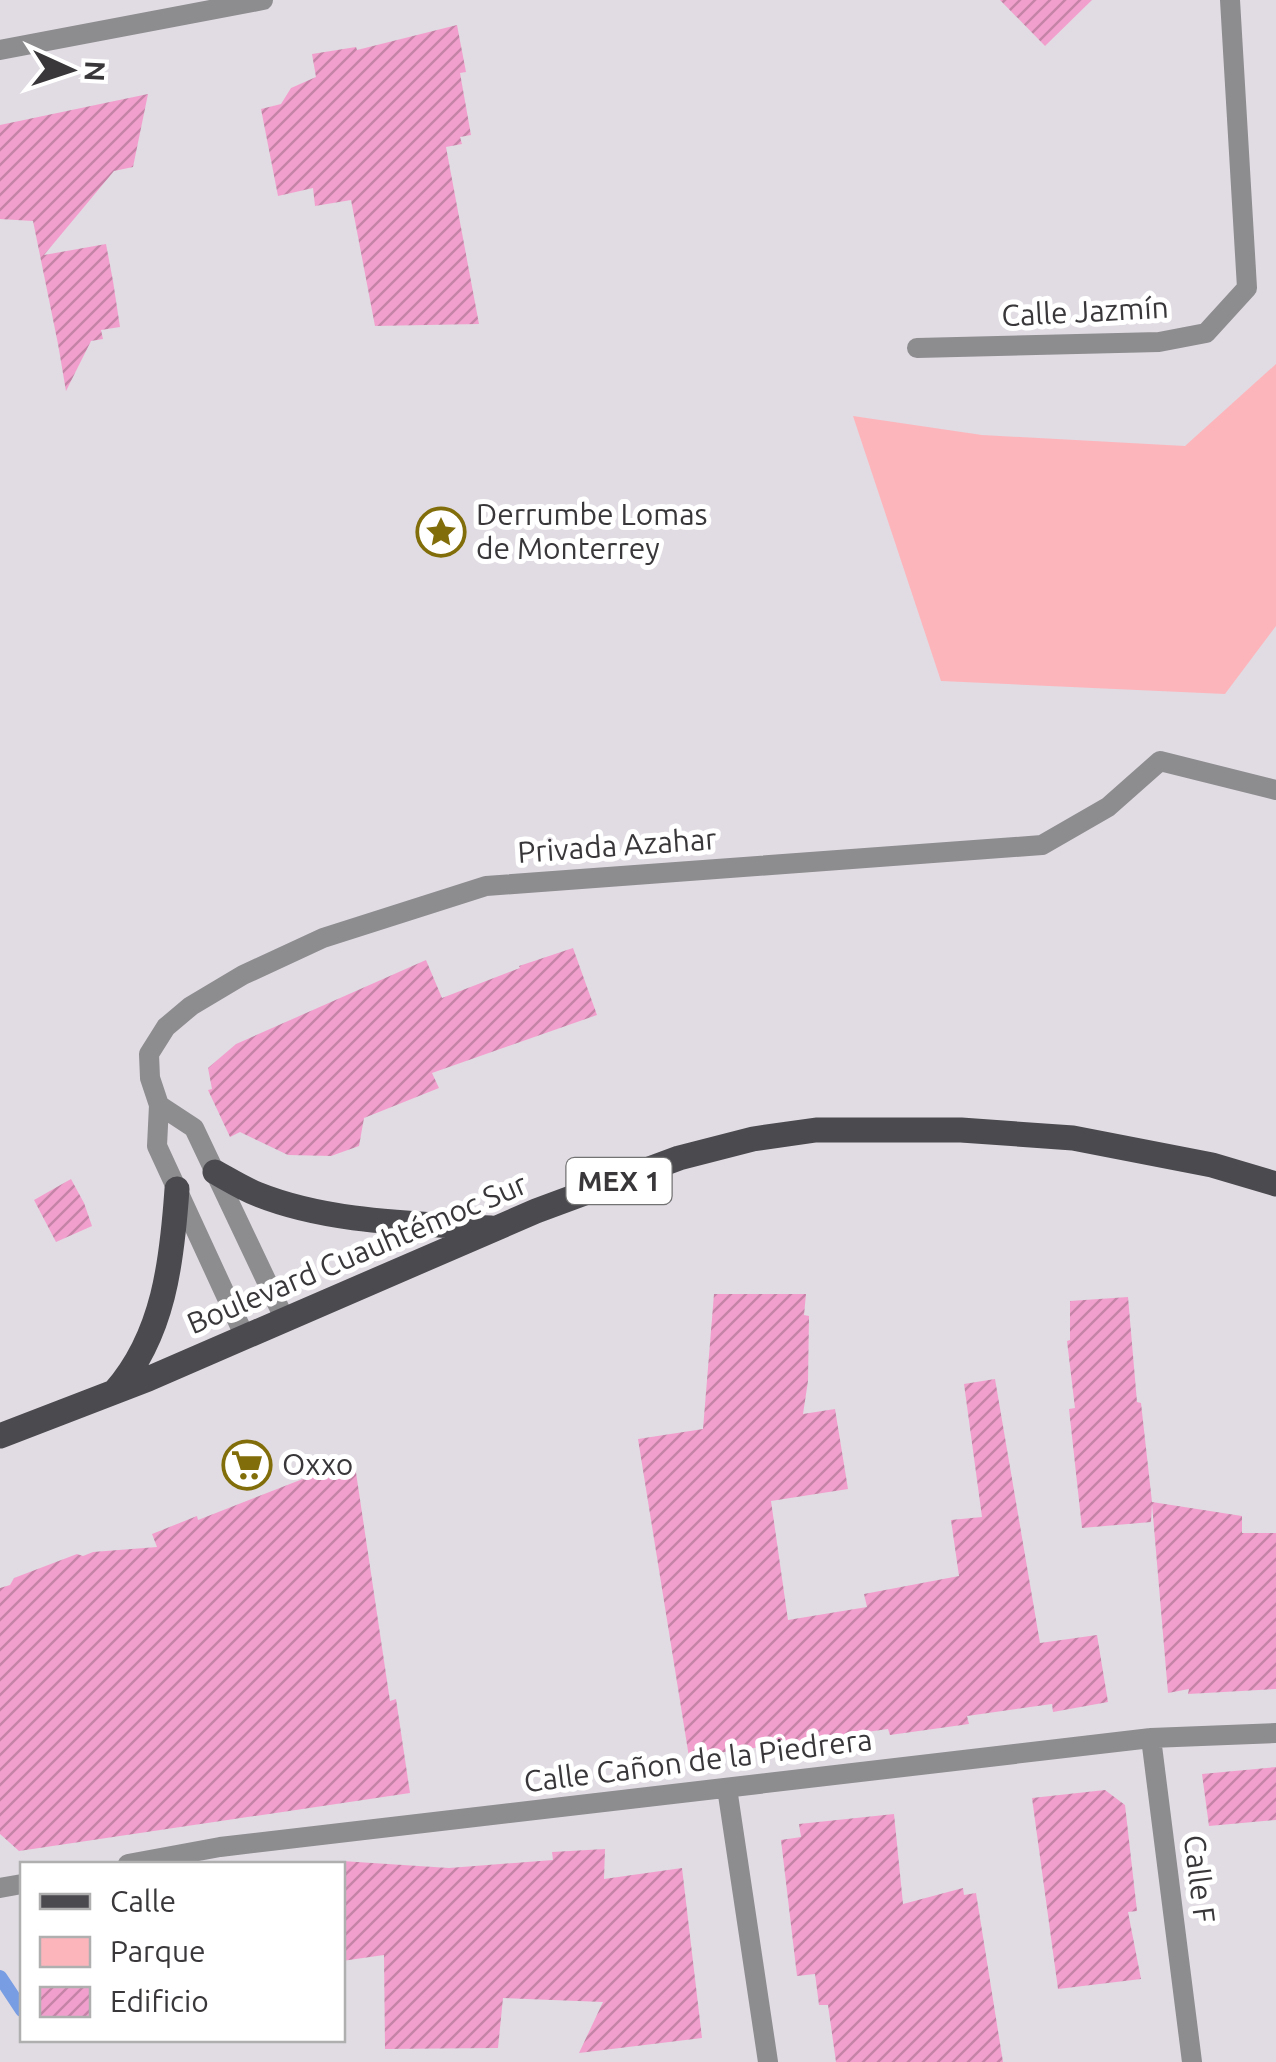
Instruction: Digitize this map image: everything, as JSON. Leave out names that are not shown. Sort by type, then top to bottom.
[{"type":"main road","name":"Boulevard Cuauhtémoc Sur","points":[[0,1436],[114,1392],[536,1212],[679,1158],[754,1139],[816,1130],[961,1130],[1073,1138],[1212,1165],[1276,1184]]},
{"type":"main road","points":[[215,1172],[255,1194],[304,1208],[381,1220],[496,1229]]},
{"type":"main road","points":[[114,1392],[132,1372],[158,1313],[167,1281],[177,1190]]},
{"type":"street","points":[[0,50],[264,0]]},
{"type":"street","name":"Calle Jazmín","points":[[917,348],[1159,342],[1206,333],[1247,288],[1230,0]]},
{"type":"street","name":"Privada Azahar","points":[[245,1337],[158,1146],[159,1104],[150,1078],[148,1054],[166,1027],[191,1006],[242,975],[323,938],[486,886],[1042,845],[1108,807],[1160,761],[1276,790]]},
{"type":"street","points":[[159,1104],[194,1128],[285,1320]]},
{"type":"street","name":"Calle Cañon de la Piedrera","points":[[140,1862],[220,1848],[1151,1738],[1276,1732]]},
{"type":"street","name":"Calle F","points":[[1151,1738],[1192,2062]]},
{"type":"street","points":[[727,1788],[768,2062]]},
{"type":"green space","points":[[1276,364],[1276,626],[1225,694],[941,681],[853,416],[982,435],[1185,446]]},
{"type":"building","points":[[1000,0],[1092,0],[1045,46]]},
{"type":"building","points":[[457,25],[466,72],[460,73],[471,135],[460,137],[462,144],[446,147],[479,324],[375,326],[351,200],[315,206],[313,188],[278,196],[261,109],[281,104],[291,88],[316,77],[312,54],[356,47],[357,50]]},
{"type":"building","points":[[148,94],[133,167],[114,171],[44,255],[106,244],[113,281],[120,327],[101,330],[103,339],[91,341],[66,391],[33,221],[0,219],[0,125]]},
{"type":"building","points":[[573,948],[597,1015],[432,1073],[439,1088],[364,1118],[359,1146],[331,1156],[288,1155],[240,1132],[230,1137],[208,1090],[212,1089],[208,1068],[236,1044],[426,960],[442,998]]},
{"type":"building","points":[[71,1179],[92,1226],[56,1242],[34,1200]]},
{"type":"building","points":[[714,1294],[806,1294],[808,1381],[803,1414],[835,1409],[848,1489],[771,1501],[788,1620],[867,1607],[864,1594],[959,1576],[951,1520],[982,1517],[964,1384],[995,1379],[1040,1643],[1097,1635],[1108,1702],[1053,1712],[1052,1704],[967,1716],[969,1724],[890,1735],[888,1729],[689,1757],[638,1439],[703,1429]]},
{"type":"building","points":[[1128,1297],[1137,1402],[1141,1403],[1152,1502],[1242,1516],[1242,1533],[1276,1533],[1276,1689],[1188,1694],[1189,1689],[1168,1693],[1152,1504],[1151,1522],[1082,1528],[1069,1409],[1075,1408],[1067,1341],[1070,1301]]},
{"type":"building","points":[[354,1459],[390,1701],[396,1699],[410,1793],[19,1851],[0,1834],[0,1588],[10,1585],[14,1578],[77,1554],[157,1547],[152,1534]]},
{"type":"building","points":[[1276,1767],[1276,1820],[1209,1826],[1202,1774]]},
{"type":"building","points":[[1105,1790],[1125,1805],[1137,1911],[1128,1912],[1141,1979],[1058,1989],[1032,1798]]},
{"type":"building","points":[[894,1814],[903,1904],[963,1888],[964,1895],[976,1893],[1003,2062],[836,2062],[828,2005],[819,2005],[815,1974],[797,1976],[781,1840],[801,1837],[799,1824]]},
{"type":"building","points":[[605,1849],[604,1879],[682,1868],[702,2038],[579,2053],[603,2002],[503,1998],[498,2048],[385,2049],[384,1955],[345,1961],[342,1861],[449,1868],[553,1860],[552,1852]]},
{"type":"waterway","points":[[0,1977],[20,2007]]},
{"type":"place","name":"Derrumbe Lomas de Monterrey","points":[[441,532]]},
{"type":"place","name":"Oxxo","points":[[247,1465]]}]
